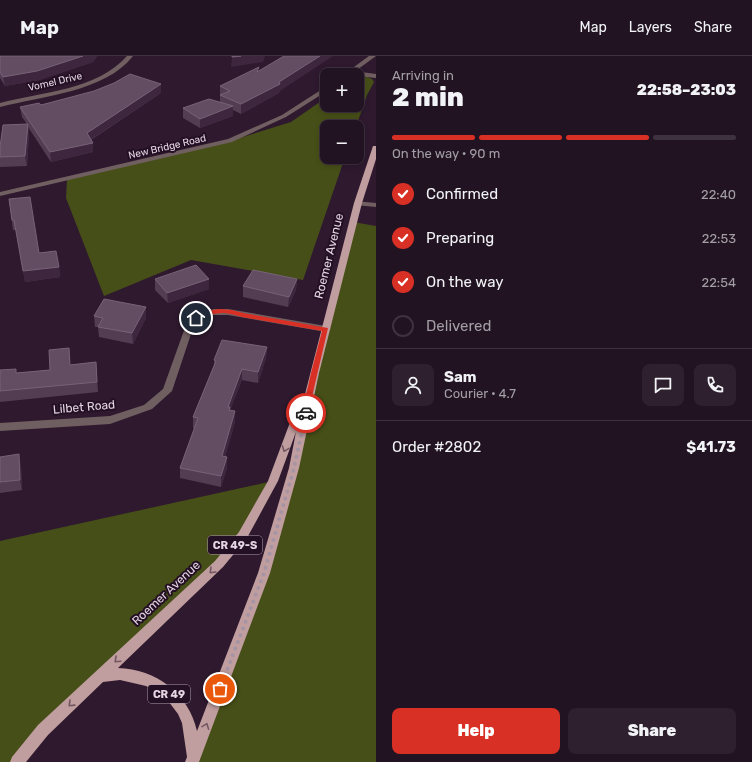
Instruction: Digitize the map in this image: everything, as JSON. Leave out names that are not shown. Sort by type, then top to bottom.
[{"type":"main road","name":"Roemer Avenue","points":[[191,762],[264,573],[294,468],[314,373],[358,203],[376,148]]},
{"type":"main road","name":"Roemer Avenue","points":[[17,762],[43,730],[219,564],[242,535],[273,481],[314,373]]},
{"type":"main road","name":"CR 49","points":[[99,677],[119,674],[143,678],[163,688],[178,702],[188,720],[193,741],[191,762]]},
{"type":"street","name":"Vomel Drive","points":[[0,105],[84,85],[114,71],[130,56]]},
{"type":"street","points":[[357,68],[373,56]]},
{"type":"street","points":[[364,74],[376,76]]},
{"type":"street","name":"New Bridge Road","points":[[0,194],[230,141],[266,126],[320,93]]},
{"type":"street","points":[[358,203],[376,205]]},
{"type":"street","name":"Lilbet Road","points":[[0,427],[110,420],[131,414],[148,406],[167,391],[190,324],[196,318],[207,313],[219,311],[232,312],[326,329]]},
{"type":"green space","points":[[364,78],[372,79],[374,82],[364,104]]},
{"type":"green space","points":[[320,102],[320,112],[361,112],[358,120],[320,120],[320,164],[343,164],[303,280],[191,260],[104,296],[66,198],[67,179],[230,141],[291,122]]},
{"type":"green space","points":[[353,222],[376,226],[376,762],[192,762],[264,573]]},
{"type":"green space","points":[[273,481],[243,535],[17,762],[0,762],[0,541]]},
{"type":"building","points":[[0,56],[83,56],[37,71],[3,77],[0,72]]},
{"type":"building","points":[[284,56],[320,56],[279,82],[280,84],[241,104],[220,95],[230,91],[220,86],[259,67],[257,72]]},
{"type":"building","points":[[130,74],[161,84],[87,133],[93,143],[50,152],[20,107],[39,103],[41,105],[94,91],[114,83]]},
{"type":"building","points":[[209,99],[233,106],[200,119],[183,108]]},
{"type":"building","points":[[28,124],[25,156],[0,157],[3,125]]},
{"type":"building","points":[[30,197],[39,253],[56,251],[59,267],[23,271],[9,199]]},
{"type":"building","points":[[196,265],[209,279],[167,293],[155,279]]},
{"type":"building","points":[[253,270],[297,279],[289,297],[243,286]]},
{"type":"building","points":[[104,299],[146,307],[132,333],[98,327],[103,318],[94,316]]},
{"type":"building","points":[[222,340],[267,347],[258,372],[242,369],[228,407],[230,407],[229,410],[235,411],[222,456],[227,457],[221,476],[180,468],[198,418],[193,417],[216,361],[214,360]]},
{"type":"building","points":[[69,348],[70,365],[96,362],[97,382],[0,391],[0,370],[16,369],[16,373],[50,370],[49,350]]},
{"type":"building","points":[[19,454],[20,480],[0,482],[0,457]]},
{"type":"way so far","points":[[220,689],[264,573],[294,468],[306,413]]},
{"type":"route","points":[[196,318],[207,313],[219,311],[232,312],[326,329],[314,373],[306,413]]}]
